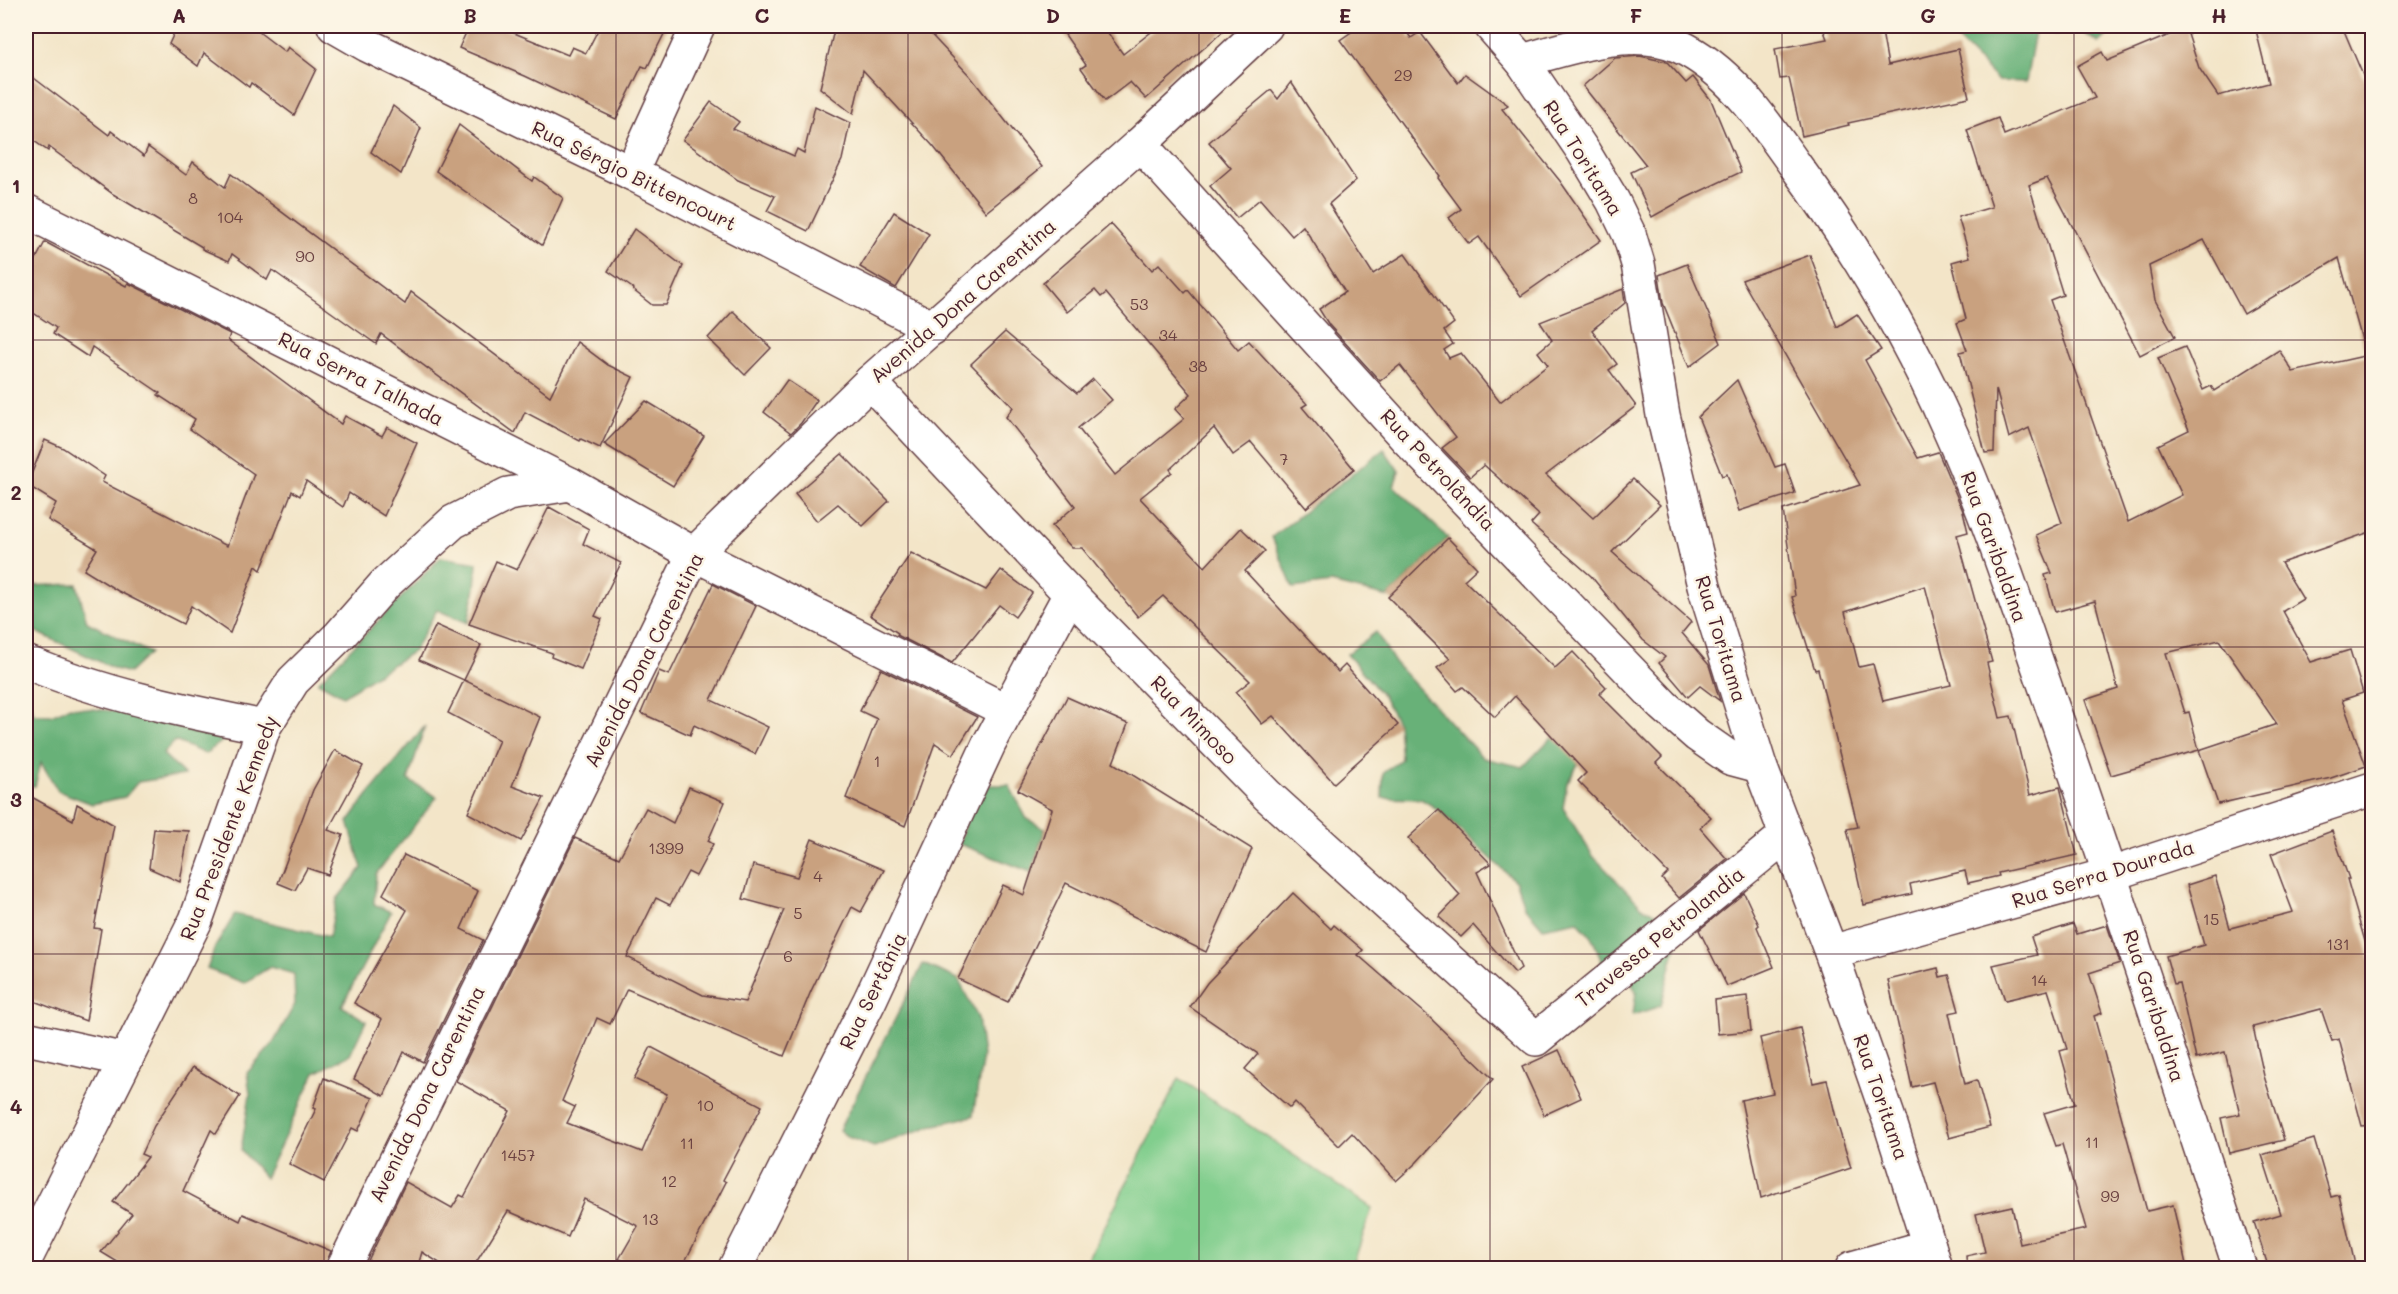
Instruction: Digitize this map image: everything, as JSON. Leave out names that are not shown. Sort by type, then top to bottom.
[{"type":"street","name":"Rua Sérgio Bittencourt","points":[[334,26],[372,35],[631,173],[933,328]]},
{"type":"street","points":[[631,173],[698,26]]},
{"type":"street","name":"Avenida Dona Carentina","points":[[343,1269],[694,554],[870,382],[1140,144],[1266,26]]},
{"type":"street","name":"Rua Toritama","points":[[1491,26],[1522,61],[1583,151],[1613,201],[1629,234],[1638,264],[1663,415],[1704,586],[1760,766],[1831,952],[1889,1119],[1932,1257]]},
{"type":"street","name":"Rua Garibaldina","points":[[1522,61],[1610,38],[1674,44],[1717,69],[1770,130],[1833,217],[1892,314],[1949,427],[1985,514],[2111,874],[2240,1269]]},
{"type":"street","name":"Rua Petrolândia","points":[[1140,144],[1405,437],[1663,705],[1697,735],[1730,758],[1760,766]]},
{"type":"street","name":"Rua Serra Talhada","points":[[26,212],[570,484],[694,554]]},
{"type":"street","name":"Rua Mimoso","points":[[870,382],[1070,594],[1267,795],[1536,1039]]},
{"type":"street","name":"Rua Presidente Kennedy","points":[[26,1258],[196,920],[264,727],[293,681],[340,635],[385,584],[453,522],[508,494],[570,484]]},
{"type":"street","points":[[694,554],[1006,711]]},
{"type":"street","name":"Rua Sertânia","points":[[735,1269],[870,999],[1006,711],[1070,594]]},
{"type":"street","points":[[26,662],[63,677],[188,712],[264,727]]},
{"type":"street","name":"Rua Serra Dourada","points":[[1831,952],[2111,874],[2373,789]]},
{"type":"street","name":"Travessa Petrolandia","points":[[1536,1039],[1785,836]]},
{"type":"street","points":[[26,1038],[126,1060]]},
{"type":"street","points":[[1852,1269],[1932,1257]]},
{"type":"green space","points":[[1951,26],[2036,26],[2026,82],[1998,81],[1957,39]]},
{"type":"green space","points":[[2046,26],[2116,27],[2099,43],[2074,27],[2056,34]]},
{"type":"green space","points":[[1384,449],[1399,471],[1394,486],[1448,538],[1388,597],[1331,583],[1293,588],[1272,537]]},
{"type":"green space","points":[[441,557],[477,563],[468,623],[437,610],[414,651],[343,696],[318,682]]},
{"type":"green space","points":[[77,584],[87,622],[150,653],[129,673],[115,669],[26,627],[26,586]]},
{"type":"green space","points":[[1376,632],[1395,663],[1483,758],[1523,767],[1552,737],[1580,761],[1567,783],[1563,808],[1593,856],[1642,907],[1681,926],[1661,1006],[1633,1015],[1636,992],[1624,969],[1606,974],[1594,941],[1578,921],[1543,928],[1524,906],[1516,882],[1439,810],[1421,799],[1382,798],[1383,773],[1401,759],[1398,724],[1383,696],[1347,654]]},
{"type":"green space","points":[[26,695],[34,714],[51,715],[70,707],[158,715],[216,732],[224,740],[205,754],[175,741],[163,754],[185,775],[138,782],[125,797],[92,804],[58,791],[41,762],[35,786],[26,786]]},
{"type":"green space","points":[[425,726],[408,780],[437,797],[376,874],[374,904],[391,912],[342,1006],[366,1021],[350,1055],[315,1073],[265,1178],[241,1150],[250,1094],[247,1073],[272,1045],[295,1004],[294,974],[270,967],[244,983],[207,969],[215,947],[235,914],[329,937],[337,899],[362,868],[348,822]]},
{"type":"green space","points":[[989,785],[1009,785],[1027,819],[1045,829],[1031,872],[959,844],[969,809]]},
{"type":"green space","points":[[923,964],[958,979],[978,1018],[983,1056],[973,1116],[931,1126],[874,1147],[848,1137],[839,1130]]},
{"type":"green space","points":[[1179,1078],[1372,1208],[1352,1268],[1084,1268]]},
{"type":"building","points":[[167,26],[251,26],[285,52],[288,47],[316,69],[294,115],[251,83],[249,87],[204,53],[198,66],[169,44],[175,31]]},
{"type":"building","points":[[469,26],[497,26],[568,55],[572,47],[586,53],[600,26],[668,26],[647,68],[642,66],[616,119],[459,48]]},
{"type":"building","points":[[835,26],[923,26],[970,76],[1042,167],[986,212],[933,146],[863,70],[853,114],[820,88]]},
{"type":"building","points":[[1059,26],[1103,26],[1123,54],[1159,26],[1229,26],[1146,99],[1130,82],[1105,101],[1081,68],[1086,65]]},
{"type":"building","points":[[1360,26],[1402,26],[1411,38],[1420,32],[1458,83],[1465,74],[1508,105],[1502,109],[1560,181],[1601,240],[1521,296],[1479,237],[1469,244],[1449,218],[1461,209],[1438,178],[1440,176],[1340,40]]},
{"type":"building","points":[[1822,26],[1881,26],[1888,65],[1958,49],[1969,97],[1848,123],[1849,125],[1802,136],[1789,78],[1780,79],[1775,49],[1827,39]]},
{"type":"building","points":[[2255,26],[2342,26],[2373,99],[2373,345],[2364,347],[2339,258],[2244,314],[2204,240],[2149,266],[2155,300],[2175,337],[2140,355],[2047,178],[2029,185],[2063,295],[2050,300],[2128,522],[2182,495],[2158,445],[2189,430],[2158,358],[2185,347],[2203,390],[2211,386],[2214,391],[2279,350],[2293,372],[2373,354],[2373,531],[2281,563],[2303,599],[2283,611],[2311,662],[2350,650],[2363,693],[2342,700],[2366,766],[2331,778],[2218,804],[2199,750],[2111,775],[2085,700],[2118,689],[2095,601],[2055,612],[2045,575],[2052,573],[2036,535],[2062,523],[2029,428],[2009,438],[1996,389],[1994,452],[1985,453],[1960,352],[1967,350],[1957,323],[1966,319],[1952,262],[1970,257],[1958,217],[1992,207],[1967,130],[1998,118],[2004,135],[2095,98],[2077,66],[2102,52],[2107,61],[2186,28],[2199,68],[2218,96],[2269,83]],"holes":[[[2219,640],[2277,724],[2199,750],[2189,712],[2185,713],[2166,653]]]},
{"type":"building","points":[[1640,56],[1667,62],[1686,83],[1693,77],[1711,100],[1741,172],[1652,217],[1631,172],[1646,165],[1583,86],[1615,58]]},
{"type":"building","points":[[26,72],[109,135],[111,131],[144,156],[148,147],[186,175],[193,162],[225,187],[231,174],[405,304],[411,292],[550,396],[577,342],[608,365],[633,377],[600,448],[581,439],[580,441],[525,412],[515,433],[381,334],[376,344],[272,270],[267,280],[232,254],[229,261],[202,249],[113,194],[49,147],[48,151],[26,135]]},
{"type":"building","points":[[1291,82],[1356,180],[1329,204],[1373,274],[1405,254],[1454,323],[1444,331],[1453,344],[1444,350],[1449,358],[1461,353],[1500,402],[1548,365],[1538,352],[1552,340],[1540,322],[1623,289],[1625,303],[1592,330],[1617,364],[1609,370],[1636,406],[1546,475],[1593,518],[1633,479],[1660,505],[1612,552],[1691,622],[1682,633],[1709,665],[1720,701],[1700,686],[1688,697],[1659,663],[1665,657],[1643,640],[1591,576],[1531,524],[1539,515],[1484,465],[1470,477],[1442,448],[1456,437],[1400,365],[1380,381],[1329,325],[1319,309],[1345,292],[1303,226],[1292,236],[1260,199],[1237,218],[1210,186],[1231,168],[1209,142],[1271,90],[1278,99]]},
{"type":"building","points":[[711,102],[739,122],[733,129],[794,156],[797,149],[804,153],[815,106],[850,123],[842,160],[808,231],[767,211],[775,196],[738,180],[683,140]]},
{"type":"building","points":[[393,106],[421,128],[401,174],[371,152]]},
{"type":"building","points":[[459,125],[532,181],[534,177],[563,198],[542,245],[436,171]]},
{"type":"building","points":[[894,212],[929,234],[896,288],[860,267]]},
{"type":"building","points":[[1111,224],[1152,270],[1159,264],[1185,293],[1188,290],[1238,350],[1249,341],[1307,404],[1302,407],[1354,469],[1306,508],[1251,442],[1233,455],[1214,428],[1170,469],[1172,472],[1140,498],[1205,567],[1241,528],[1265,551],[1245,571],[1338,672],[1345,665],[1398,725],[1334,783],[1273,716],[1262,724],[1236,692],[1250,681],[1163,596],[1138,617],[1082,548],[1072,548],[1052,526],[1075,506],[1006,417],[1013,407],[971,364],[1005,332],[1077,393],[1093,379],[1112,400],[1078,428],[1115,475],[1184,419],[1175,409],[1191,394],[1106,293],[1101,297],[1095,290],[1067,312],[1043,283]]},
{"type":"building","points":[[634,229],[683,266],[666,305],[652,305],[608,271]]},
{"type":"building","points":[[45,242],[126,286],[128,283],[230,334],[228,340],[341,424],[345,416],[382,436],[387,427],[417,443],[384,516],[349,493],[343,507],[306,481],[300,496],[292,491],[261,570],[256,566],[230,633],[191,606],[183,624],[118,591],[84,570],[97,549],[48,520],[56,503],[27,485],[45,440],[63,448],[105,476],[102,482],[227,546],[254,474],[190,429],[195,419],[158,395],[160,393],[92,347],[88,357],[53,334],[56,328],[26,308],[26,278]]},
{"type":"building","points":[[1810,255],[1837,327],[1857,314],[1881,350],[1865,360],[1918,458],[1938,452],[1963,511],[1968,532],[1957,535],[1992,662],[1987,663],[2000,718],[2011,716],[2030,795],[2060,787],[2077,855],[1998,873],[1999,876],[1968,883],[1965,871],[1910,884],[1912,894],[1864,905],[1847,829],[1858,827],[1818,669],[1815,670],[1792,597],[1795,596],[1783,510],[1860,485],[1742,280]],"holes":[[[1925,586],[1951,685],[1883,701],[1873,664],[1859,667],[1845,612]]]},
{"type":"building","points":[[1687,264],[1721,343],[1689,367],[1663,303],[1659,275]]},
{"type":"building","points":[[733,311],[771,348],[745,375],[708,338]]},
{"type":"building","points":[[787,380],[817,400],[791,433],[764,412]]},
{"type":"building","points":[[1737,380],[1775,467],[1785,464],[1795,493],[1739,511],[1727,474],[1722,476],[1698,417]]},
{"type":"building","points":[[646,401],[704,436],[673,486],[604,444]]},
{"type":"building","points":[[842,454],[889,501],[863,526],[838,504],[817,521],[795,494]]},
{"type":"building","points":[[549,507],[589,529],[583,544],[621,563],[595,616],[602,619],[581,669],[551,657],[552,653],[469,624],[496,561],[517,570]]},
{"type":"building","points":[[1448,538],[1477,568],[1464,580],[1555,668],[1573,652],[1606,687],[1599,694],[1662,757],[1656,763],[1711,817],[1700,828],[1727,859],[1679,898],[1662,879],[1668,873],[1578,781],[1586,773],[1515,696],[1495,717],[1463,687],[1457,691],[1437,668],[1450,659],[1388,597]]},
{"type":"building","points":[[911,553],[986,590],[1001,570],[1032,593],[1015,617],[999,605],[952,663],[897,635],[898,633],[870,615]]},
{"type":"building","points":[[713,584],[756,606],[711,700],[768,727],[755,754],[694,725],[690,735],[641,713],[659,671],[669,675]]},
{"type":"building","points":[[436,625],[481,645],[464,680],[419,660]]},
{"type":"building","points":[[881,669],[977,717],[953,755],[935,743],[905,826],[846,798],[877,719],[860,711]]},
{"type":"building","points":[[464,680],[540,717],[512,786],[544,798],[521,841],[468,813],[499,740],[448,713]]},
{"type":"building","points":[[1067,697],[1128,724],[1113,763],[1252,849],[1206,952],[1066,883],[1008,1002],[958,979],[1003,885],[1024,895],[1052,809],[1018,790]]},
{"type":"building","points":[[335,750],[363,766],[328,830],[343,835],[328,875],[307,868],[295,890],[278,883],[313,790]]},
{"type":"building","points":[[689,787],[725,802],[708,841],[713,844],[696,876],[688,872],[670,905],[656,898],[627,957],[703,995],[745,1002],[784,910],[743,899],[753,865],[797,877],[812,839],[884,870],[861,912],[852,907],[811,991],[784,1056],[627,989],[610,1024],[597,1018],[562,1101],[575,1107],[567,1123],[642,1152],[667,1094],[634,1079],[651,1047],[762,1106],[723,1180],[726,1182],[681,1269],[617,1269],[622,1260],[619,1259],[638,1226],[584,1199],[568,1237],[508,1211],[472,1269],[449,1269],[422,1252],[417,1269],[364,1269],[406,1182],[452,1208],[460,1195],[464,1197],[510,1111],[456,1081],[575,838],[619,858],[646,808],[673,823]]},
{"type":"building","points":[[28,795],[73,820],[77,804],[114,825],[94,928],[101,929],[86,1021],[26,998]]},
{"type":"building","points":[[1439,810],[1491,864],[1477,872],[1521,968],[1515,973],[1473,925],[1461,937],[1439,917],[1460,895],[1408,838]]},
{"type":"building","points":[[154,829],[189,831],[180,882],[149,868]]},
{"type":"building","points":[[2332,831],[2349,879],[2347,879],[2373,969],[2373,1125],[2362,1126],[2339,1039],[2332,1041],[2321,1009],[2253,1027],[2264,1076],[2284,1140],[2229,1153],[2221,1118],[2240,1114],[2225,1052],[2196,1059],[2179,983],[2174,984],[2166,956],[2204,945],[2187,885],[2215,876],[2230,928],[2293,912],[2271,854]]},
{"type":"building","points":[[404,855],[478,891],[461,929],[483,940],[423,1062],[404,1052],[384,1096],[354,1079],[382,1019],[354,1003],[407,910],[383,894]]},
{"type":"building","points":[[1293,893],[1331,929],[1334,925],[1363,950],[1358,955],[1427,1015],[1493,1079],[1416,1163],[1396,1181],[1352,1133],[1339,1146],[1295,1102],[1290,1108],[1245,1069],[1258,1054],[1190,1007],[1207,983]]},
{"type":"building","points":[[1744,893],[1759,925],[1757,927],[1774,967],[1727,986],[1699,930]]},
{"type":"building","points":[[2073,924],[2077,934],[2107,925],[2120,963],[2089,973],[2102,1013],[2094,1016],[2147,1211],[2173,1205],[2187,1269],[1967,1269],[1966,1256],[1985,1252],[1976,1214],[2012,1206],[2020,1244],[2086,1229],[2062,1144],[2056,1146],[2044,1113],[2075,1104],[2060,1051],[2067,1049],[2048,990],[2005,1000],[1993,965],[2037,955],[2031,937]]},
{"type":"building","points":[[1938,968],[1940,977],[1949,975],[1959,1011],[1949,1013],[1965,1084],[1977,1080],[1990,1127],[1949,1138],[1933,1082],[1912,1087],[1888,980]]},
{"type":"building","points":[[1747,996],[1751,1031],[1718,1034],[1715,1000]]},
{"type":"building","points":[[1800,1028],[1813,1083],[1827,1080],[1851,1168],[1761,1198],[1741,1100],[1773,1093],[1760,1038]]},
{"type":"building","points":[[1559,1050],[1581,1098],[1544,1115],[1522,1067]]},
{"type":"building","points":[[193,1067],[240,1096],[216,1134],[211,1130],[183,1191],[240,1221],[243,1214],[331,1251],[324,1269],[129,1269],[101,1252],[132,1214],[113,1202],[148,1157],[141,1154],[154,1126]]},
{"type":"building","points":[[324,1078],[373,1098],[358,1131],[352,1128],[324,1182],[289,1164],[316,1109],[313,1108]]},
{"type":"building","points":[[2314,1139],[2331,1197],[2339,1195],[2356,1269],[2269,1269],[2254,1222],[2281,1214],[2262,1155]]}]
